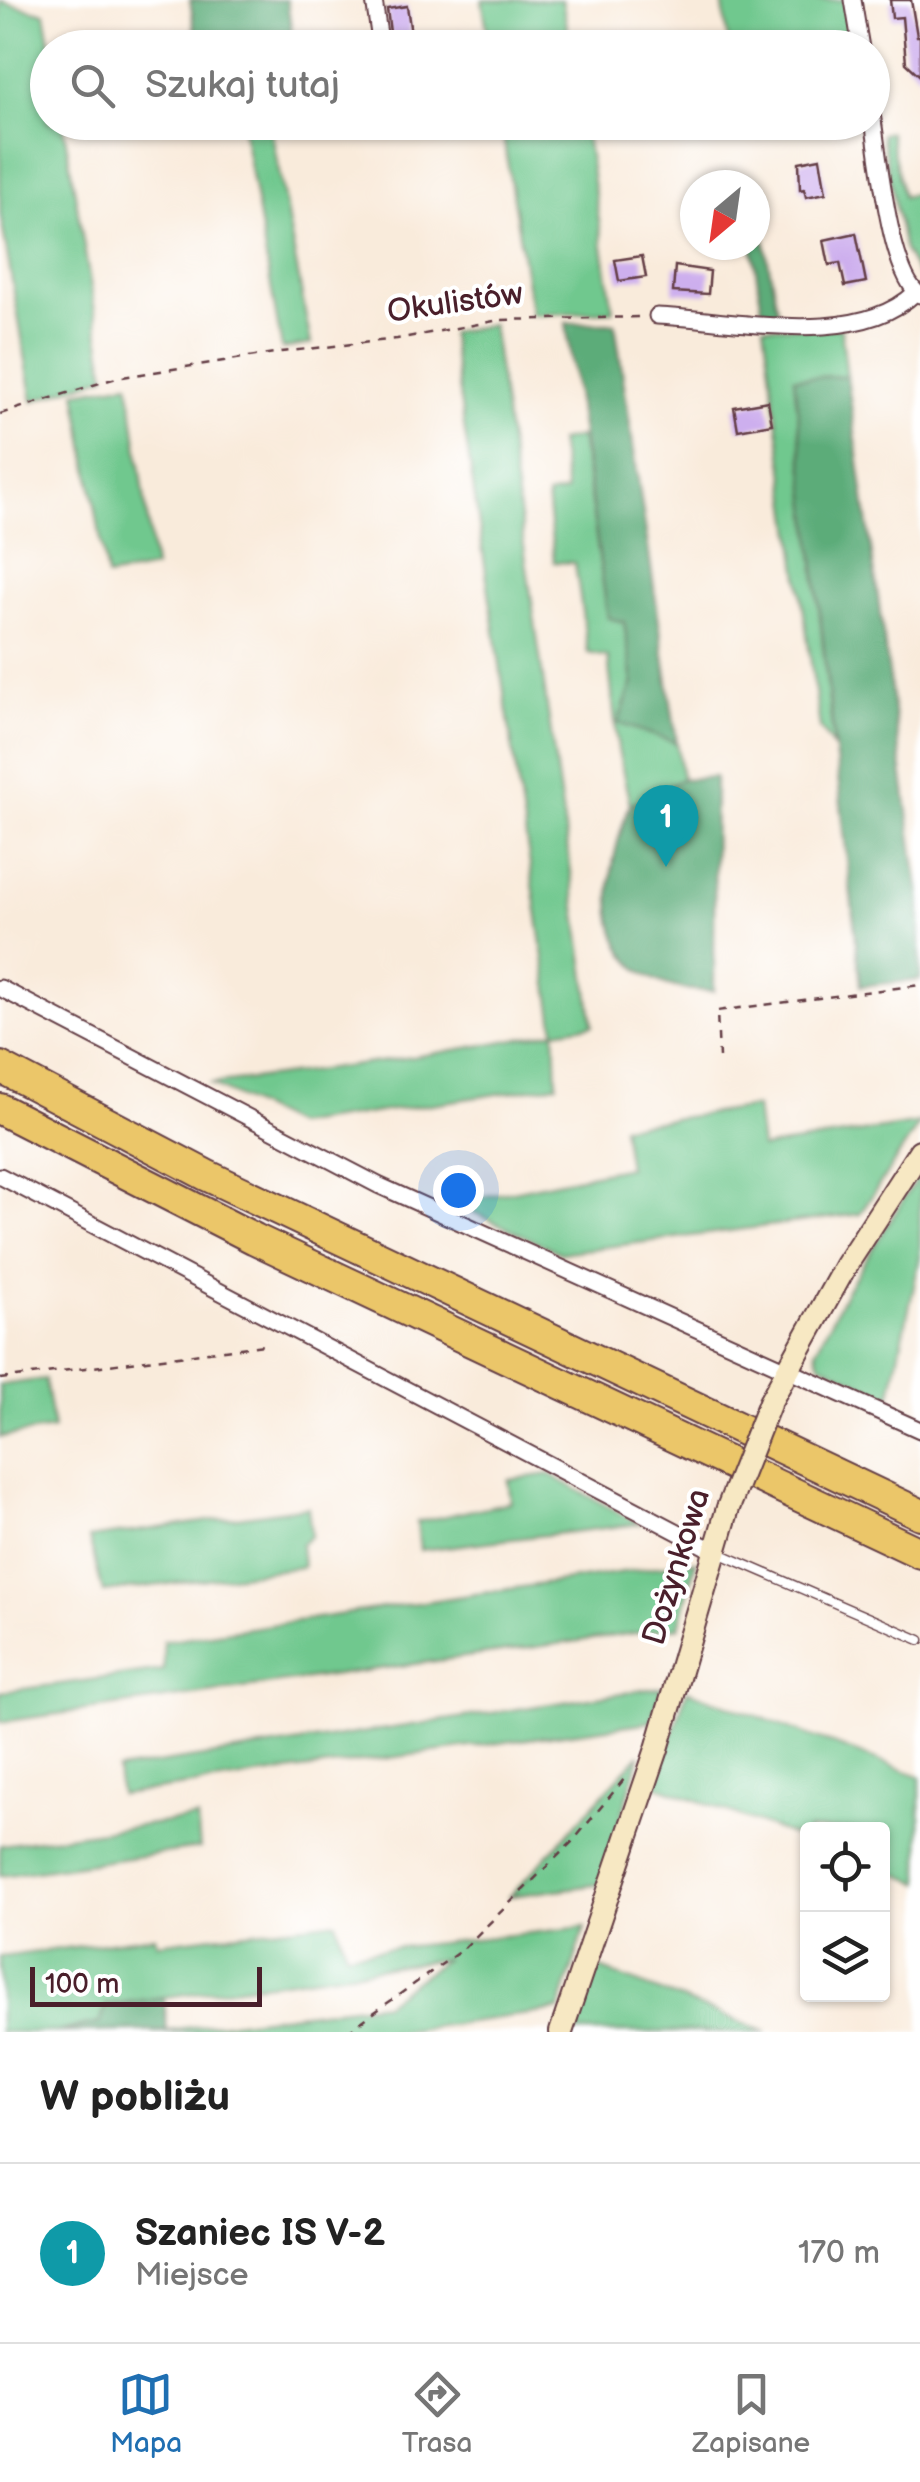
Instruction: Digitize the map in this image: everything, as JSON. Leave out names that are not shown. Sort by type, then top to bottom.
[{"type":"highway","points":[[0,1067],[206,1175],[920,1514]]},
{"type":"highway","points":[[0,1109],[255,1239],[920,1554]]},
{"type":"street","points":[[374,0],[378,30]]},
{"type":"street","points":[[853,0],[858,30]]},
{"type":"street","points":[[657,316],[844,326],[895,312],[918,294],[906,281],[894,239],[877,140]]},
{"type":"street","points":[[0,988],[378,1185],[920,1430]]},
{"type":"street","name":"Dożynkowa","points":[[561,2032],[657,1749],[728,1508],[770,1402],[786,1367],[920,1151]]},
{"type":"street","points":[[0,1176],[714,1551]]},
{"type":"lane","points":[[714,1551],[920,1640]]},
{"type":"path","name":"Okulistów","points":[[0,414],[116,378],[280,352],[398,339],[500,320],[657,316]]},
{"type":"path","points":[[718,1058],[717,1011],[920,985]]},
{"type":"path","points":[[0,1379],[264,1345]]},
{"type":"path","points":[[348,2032],[462,1949],[572,1841],[627,1776]]},
{"type":"green space","points":[[190,0],[287,0],[291,30],[194,30]]},
{"type":"green space","points":[[482,0],[562,0],[568,30],[487,30]]},
{"type":"green space","points":[[722,0],[845,0],[851,30],[726,30]]},
{"type":"green space","points":[[0,1],[45,13],[48,30],[30,30],[30,140],[66,140],[106,376],[33,401],[0,213]]},
{"type":"green space","points":[[890,137],[903,197],[920,192],[920,279],[904,250],[882,140],[890,140]]},
{"type":"green space","points":[[245,140],[273,140],[311,344],[282,349]]},
{"type":"green space","points":[[504,140],[587,140],[613,311],[532,315]]},
{"type":"green space","points":[[754,260],[768,260],[779,318],[763,315]]},
{"type":"green space","points":[[566,323],[615,323],[677,743],[618,723],[633,682],[624,622],[608,618]]},
{"type":"green space","points":[[492,324],[593,1025],[555,1031],[450,333]]},
{"type":"green space","points":[[764,326],[841,328],[847,376],[794,378],[834,748],[820,728]]},
{"type":"green space","points":[[847,376],[920,897],[920,980],[861,986],[794,378]]},
{"type":"green space","points":[[129,383],[154,568],[107,577],[76,392]]},
{"type":"green space","points":[[581,437],[608,617],[624,622],[633,682],[618,723],[677,743],[682,779],[630,805],[618,750],[608,657],[588,653],[575,563],[554,562],[547,496],[566,492],[559,441]]},
{"type":"green space","points":[[715,777],[714,991],[675,987],[645,974],[626,955],[614,931],[610,902],[612,870],[630,805],[682,779]]},
{"type":"green space","points":[[555,1031],[557,1085],[294,1125],[211,1084],[427,1055]]},
{"type":"green space","points":[[756,1107],[761,1148],[920,1123],[860,1214],[560,1253],[454,1203],[628,1167],[622,1126]]},
{"type":"green space","points":[[920,1173],[920,1257],[890,1398],[820,1363],[816,1350],[847,1289]]},
{"type":"green space","points":[[45,1379],[53,1429],[0,1437],[0,1385]]},
{"type":"green space","points":[[549,1474],[639,1524],[420,1550],[417,1522],[511,1502],[508,1480]]},
{"type":"green space","points":[[308,1507],[311,1536],[301,1544],[303,1567],[103,1592],[89,1538]]},
{"type":"green space","points":[[696,1561],[679,1627],[0,1722],[0,1692],[164,1670],[163,1641]]},
{"type":"green space","points":[[662,1687],[651,1722],[120,1795],[117,1770]]},
{"type":"green space","points":[[687,1690],[920,1776],[920,1883],[890,1872],[890,1822],[800,1822],[800,1838],[655,1785]]},
{"type":"green space","points":[[640,1754],[602,1884],[510,1896]]},
{"type":"green space","points":[[197,1818],[200,1848],[0,1876],[0,1845]]},
{"type":"green space","points":[[336,1921],[346,1953],[585,1927],[559,2010],[393,2032],[152,2032],[384,2003],[445,1959],[107,2005],[100,2023],[55,2032],[0,2032],[0,1957],[155,1936],[157,1943]]},
{"type":"green space","points":[[595,1967],[767,2032],[573,2032]]},
{"type":"green space","points":[[164,1997],[167,2030],[55,2032],[100,2023],[106,2005]]},
{"type":"building","points":[[890,0],[911,0],[920,36],[920,76],[906,63],[902,17],[892,18]]},
{"type":"building","points":[[407,6],[410,30],[390,30],[387,9]]},
{"type":"building","points":[[820,158],[826,193],[806,197],[804,189],[800,190],[799,162]]},
{"type":"building","points":[[856,233],[866,282],[845,286],[840,263],[829,265],[824,240]]},
{"type":"building","points":[[642,256],[646,277],[619,281],[615,260]]},
{"type":"building","points":[[675,266],[710,271],[708,294],[673,292]]},
{"type":"building","points":[[768,401],[772,424],[738,430],[734,407]]},
{"type":"place","name":"Szaniec IS V-2","points":[[666,867]]}]
